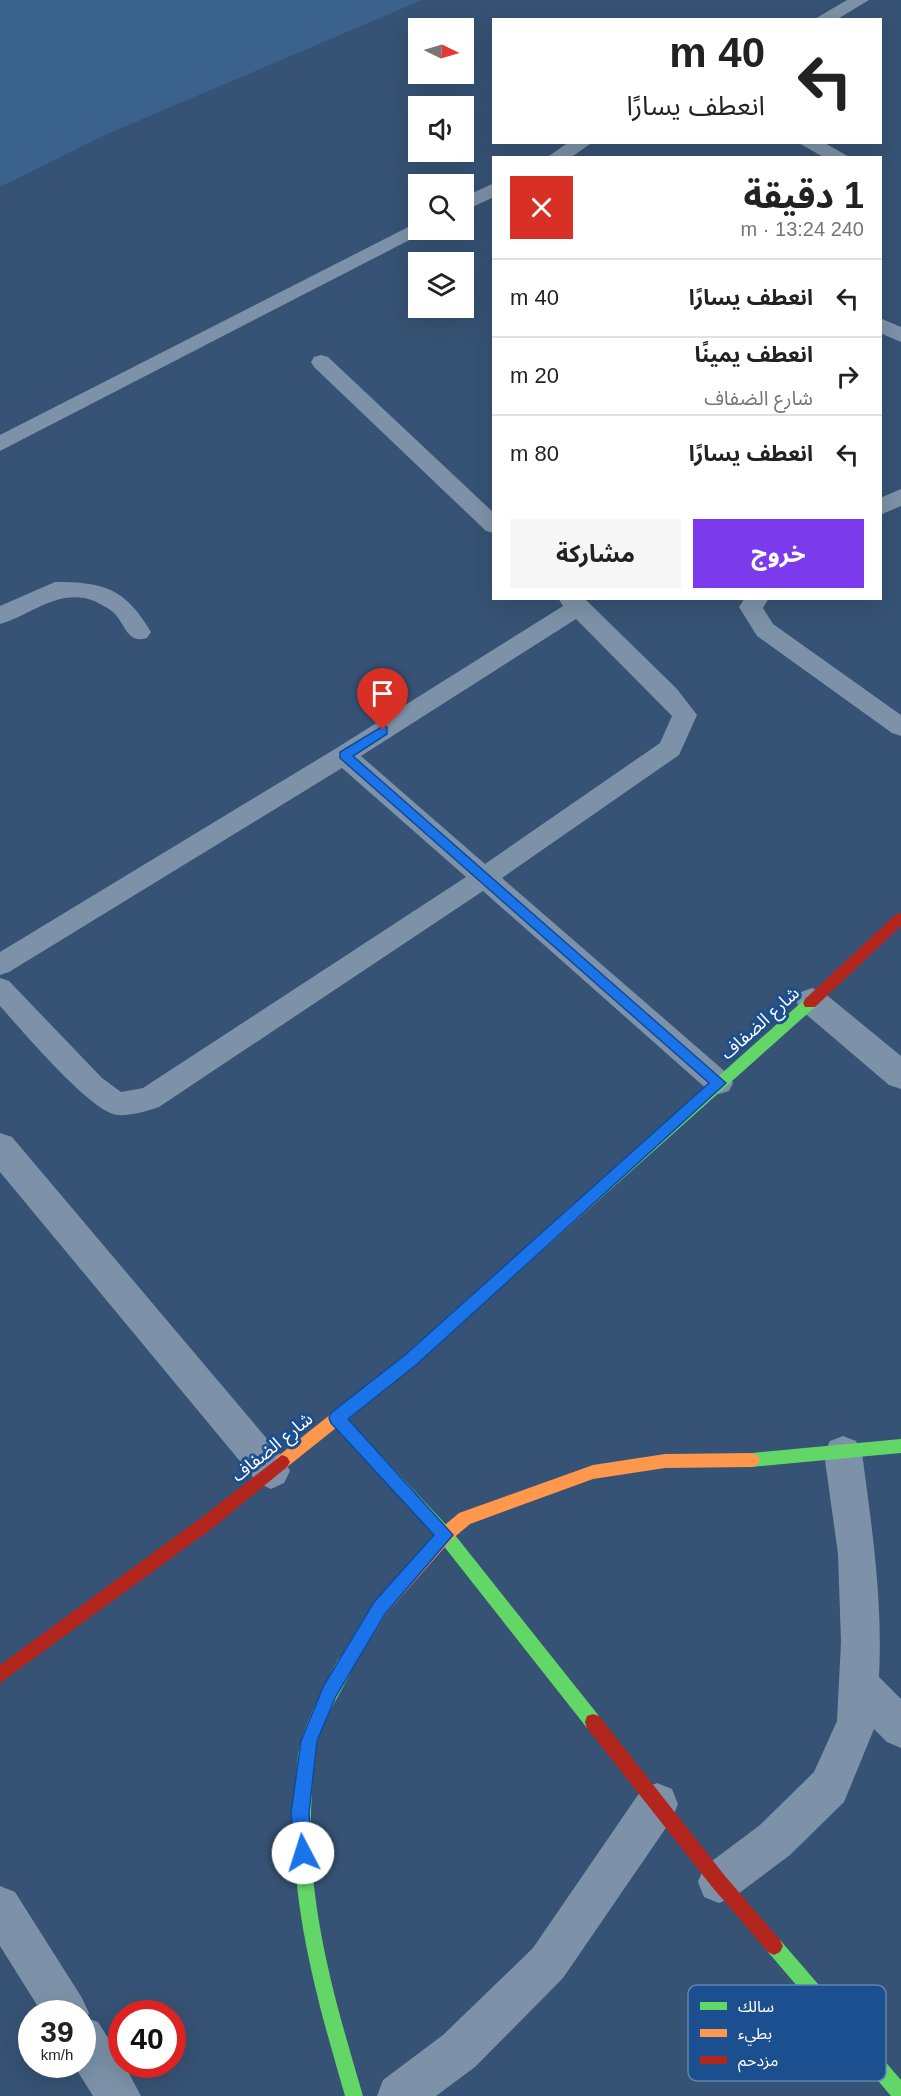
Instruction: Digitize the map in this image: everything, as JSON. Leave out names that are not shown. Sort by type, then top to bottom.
[{"type":"street","name":"شارع الضفاف","points":[[0,1675],[199,1529],[410,1360],[812,1001],[901,918]]},
{"type":"street","points":[[812,1001],[901,1076]]},
{"type":"street","points":[[0,1147],[271,1471]]},
{"type":"street","points":[[337,1418],[445,1535],[719,1882],[812,1985]]},
{"type":"street","points":[[354,2096],[327,2005],[307,1894],[300,1813],[309,1741],[330,1690],[380,1608],[445,1535],[465,1518],[526,1494],[593,1472],[665,1461],[757,1460],[901,1446]]},
{"type":"street","points":[[719,1882],[775,1840],[829,1787],[857,1722],[861,1642],[857,1554],[843,1453]]},
{"type":"street","points":[[859,1685],[901,1728]]},
{"type":"street","points":[[399,2096],[459,2051],[548,1963],[657,1803]]},
{"type":"street","points":[[0,1907],[59,2000]]},
{"type":"street","points":[[96,2060],[119,2096]]},
{"type":"lane","points":[[826,18],[860,0]]},
{"type":"lane","points":[[559,156],[580,144]]},
{"type":"lane","points":[[810,144],[838,156]]},
{"type":"lane","points":[[474,200],[492,190]]},
{"type":"lane","points":[[0,444],[408,233]]},
{"type":"lane","points":[[882,325],[901,336]]},
{"type":"lane","points":[[321,362],[492,524]]},
{"type":"lane","points":[[882,507],[901,496]]},
{"type":"lane","points":[[0,616],[55,590],[90,590],[121,606],[139,632]]},
{"type":"lane","points":[[756,600],[751,607],[765,630],[901,727]]},
{"type":"lane","points":[[0,965],[344,755],[573,603],[669,695],[685,715],[670,748],[485,877],[148,1099],[117,1104],[92,1086],[0,989]]},
{"type":"lane","points":[[344,755],[719,1083]]},
{"type":"water","points":[[0,0],[422,0],[105,135],[0,187]]},
{"type":"traffic: fast","points":[[595,1195],[810,1003]]},
{"type":"traffic: fast","points":[[337,1418],[445,1535],[593,1722]]},
{"type":"traffic: fast","points":[[752,1460],[901,1446]]},
{"type":"traffic: fast","points":[[350,1657],[328,1697],[309,1743],[302,1815],[306,1897],[313,1937],[332,2018],[354,2096]]},
{"type":"traffic: fast","points":[[774,1946],[807,1985]]},
{"type":"traffic: fast","points":[[886,2077],[901,2094]]},
{"type":"traffic: slow","points":[[282,1462],[410,1360],[595,1195]]},
{"type":"traffic: slow","points":[[350,1657],[380,1608],[445,1535],[465,1518],[593,1472],[665,1461],[752,1460]]},
{"type":"traffic: jam","points":[[810,1003],[901,918]]},
{"type":"traffic: jam","points":[[0,1675],[208,1522],[282,1462]]},
{"type":"traffic: jam","points":[[593,1722],[719,1882],[774,1946]]},
{"type":"route","points":[[303,1853],[300,1813],[309,1741],[330,1690],[380,1608],[445,1535],[337,1418],[410,1360],[719,1083],[344,755],[383,730]]}]
